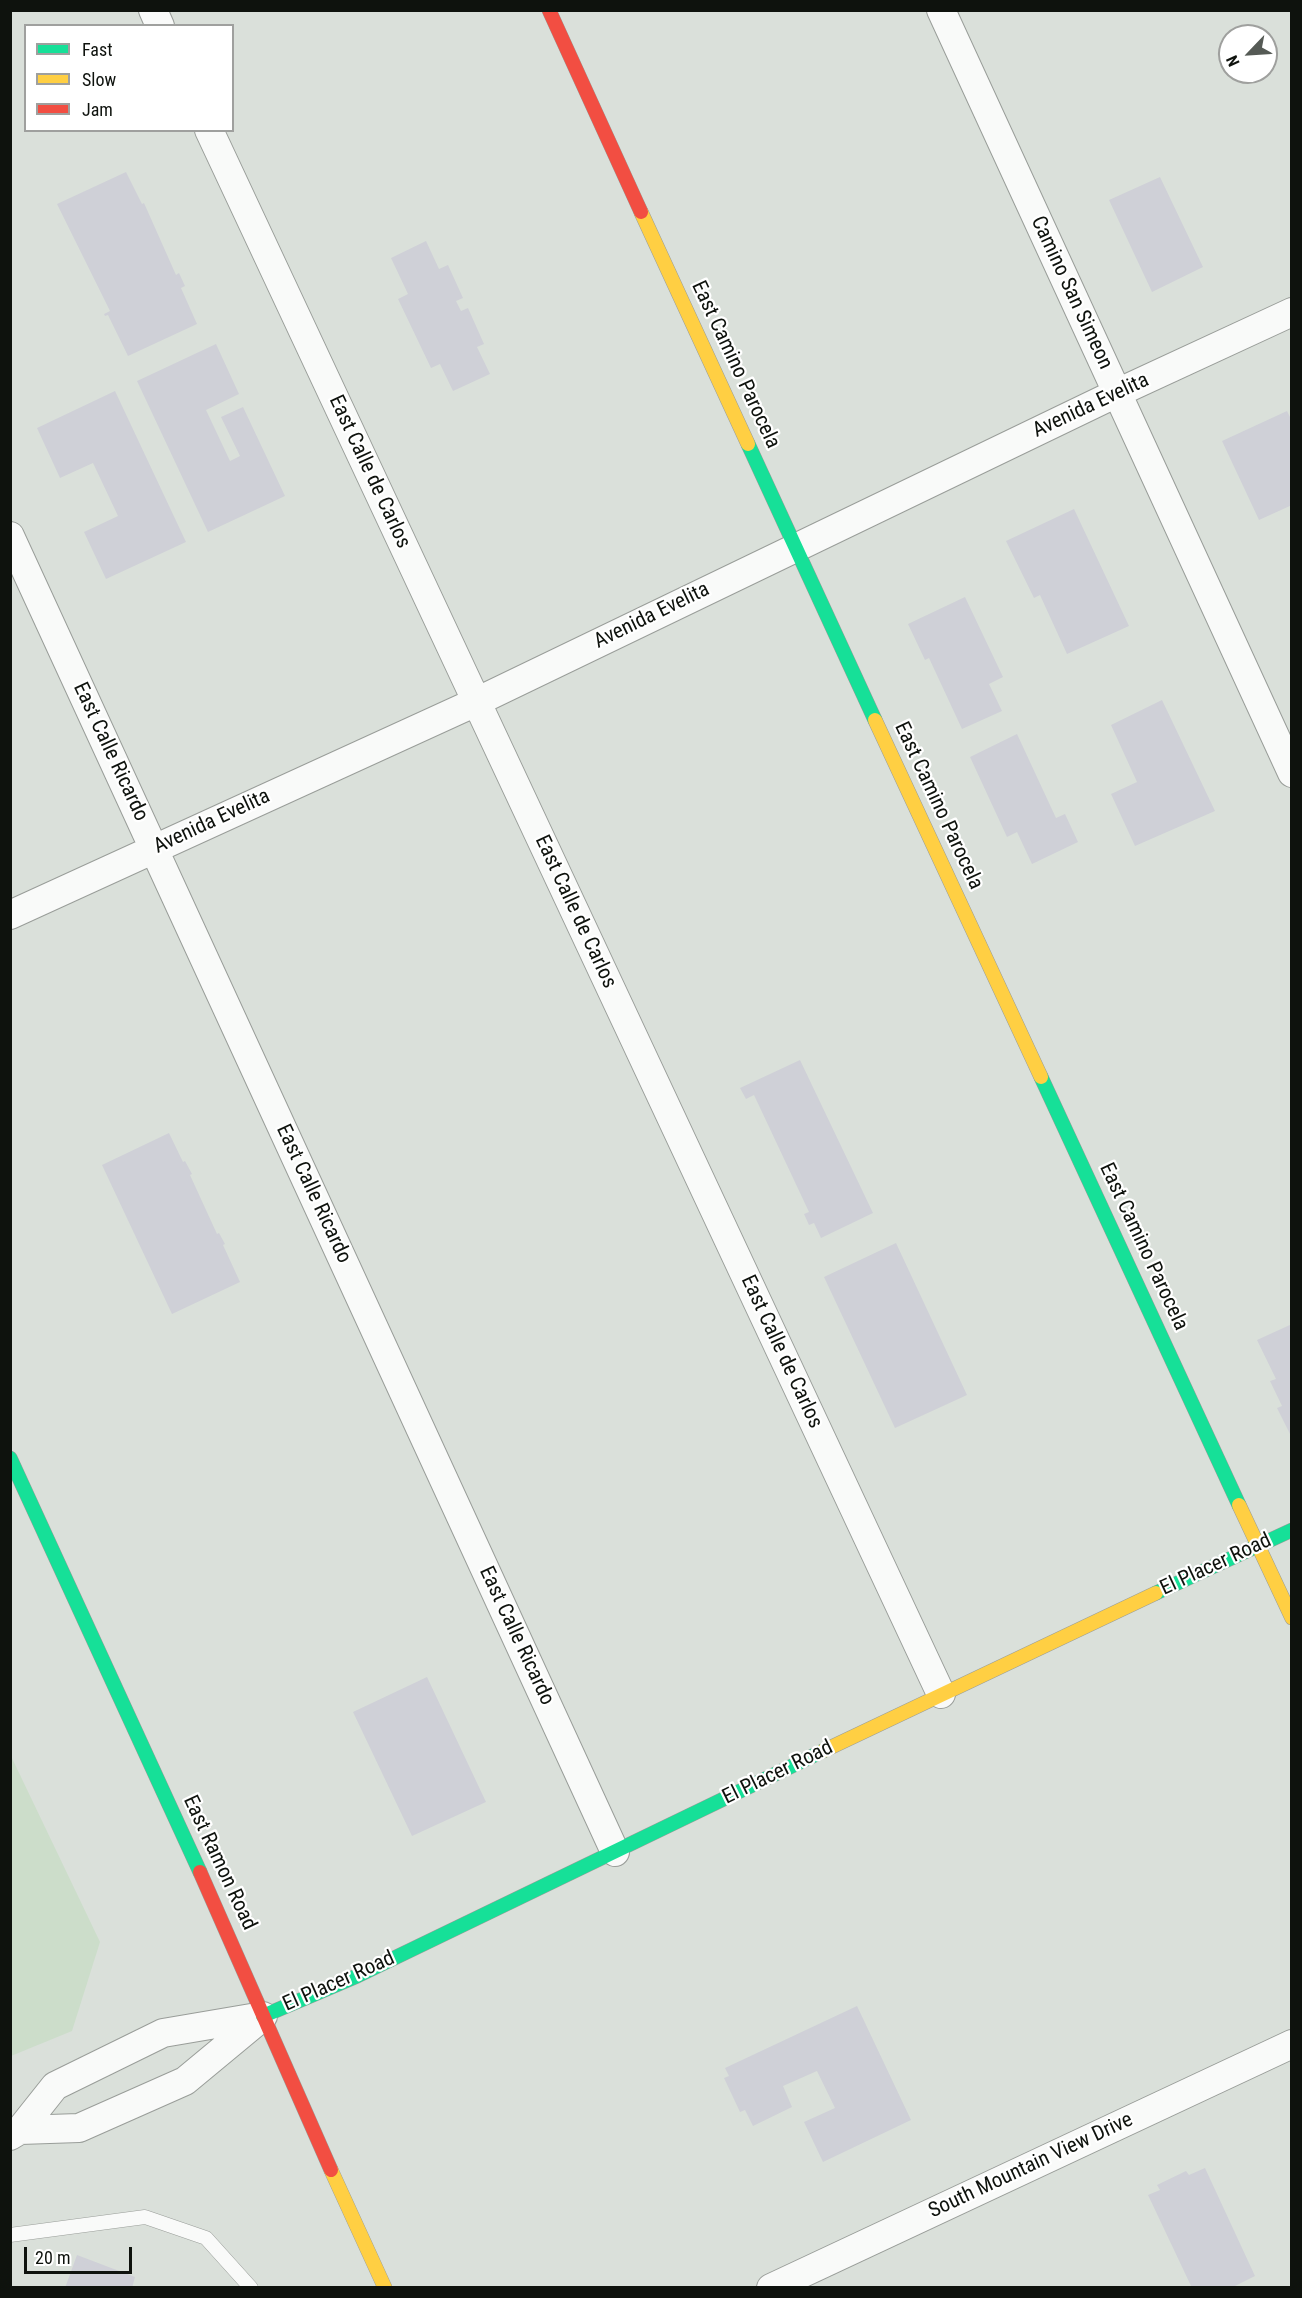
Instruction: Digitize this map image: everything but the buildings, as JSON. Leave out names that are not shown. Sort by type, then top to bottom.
[{"type":"street","points":[[153,10],[159,24]]},
{"type":"street","name":"East Camino Parocela","points":[[549,10],[795,547],[1292,1618]]},
{"type":"street","name":"Camino San Simeon","points":[[941,10],[1292,772]]},
{"type":"street","name":"East Calle de Carlos","points":[[210,132],[941,1694]]},
{"type":"street","name":"Avenida Evelita","points":[[10,915],[476,702],[1117,393],[1292,312]]},
{"type":"street","name":"East Calle Ricardo","points":[[10,536],[615,1852]]},
{"type":"street","name":"East Ramon Road","points":[[10,1458],[236,1950],[263,2016],[385,2288]]},
{"type":"street","name":"El Placer Road","points":[[15,2133],[55,2086],[163,2033],[263,2016],[357,1976],[941,1694],[1292,1530]]},
{"type":"street","name":"El Placer Road","points":[[15,2133],[79,2128],[185,2081],[263,2016]]},
{"type":"street","name":"South Mountain View Drive","points":[[771,2288],[1292,2044]]},
{"type":"lane","points":[[10,2235],[145,2217],[206,2238],[251,2288]]},
{"type":"green space","points":[[10,1754],[100,1942],[72,2031],[11,2056]]},
{"type":"traffic: fast","points":[[748,444],[875,720]]},
{"type":"traffic: fast","points":[[1041,1077],[1239,1505]]},
{"type":"traffic: fast","points":[[10,1458],[200,1872]]},
{"type":"traffic: fast","points":[[1156,1593],[1292,1530]]},
{"type":"traffic: fast","points":[[263,2016],[357,1976],[823,1751]]},
{"type":"traffic: slow","points":[[641,212],[748,444]]},
{"type":"traffic: slow","points":[[875,720],[1041,1077]]},
{"type":"traffic: slow","points":[[1239,1505],[1292,1618]]},
{"type":"traffic: slow","points":[[823,1751],[1156,1593]]},
{"type":"traffic: slow","points":[[331,2170],[385,2288]]},
{"type":"traffic: jam","points":[[549,10],[641,212]]},
{"type":"traffic: jam","points":[[200,1872],[331,2170]]}]
